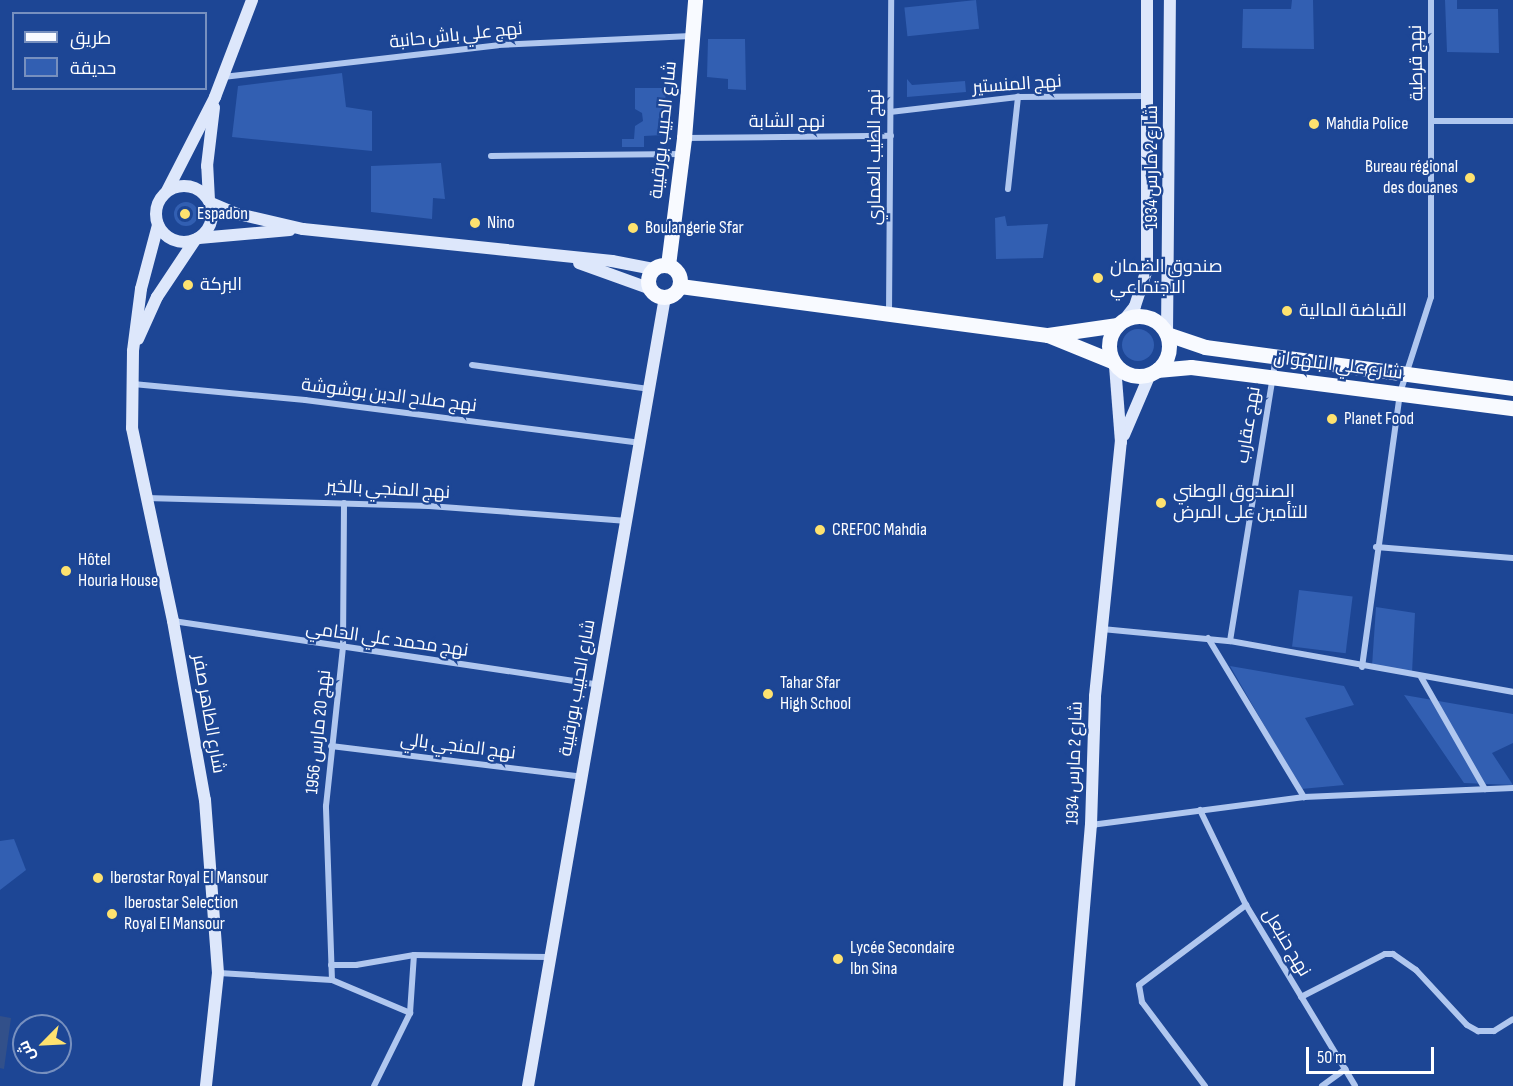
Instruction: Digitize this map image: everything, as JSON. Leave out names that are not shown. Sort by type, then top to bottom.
[{"type":"main road","points":[[252,0],[215,97],[167,191],[158,203],[158,225],[174,240],[303,229]]},
{"type":"main road","name":"شارع الحبيب بورقيبة","points":[[660,267],[682,154],[694,36],[695,0]]},
{"type":"main road","name":"شارع 2 مارس 1934","points":[[1121,322],[1135,306],[1147,269],[1147,0]]},
{"type":"main road","name":"شارع 2 مارس 1934","points":[[1167,334],[1170,0]]},
{"type":"main road","points":[[197,239],[212,219],[207,166],[215,97]]},
{"type":"main road","points":[[167,191],[190,186],[210,201],[234,213],[303,229],[569,259],[612,261],[677,270],[680,286]]},
{"type":"main road","name":"شارع الطاهر صفر","points":[[158,225],[141,289],[133,351],[132,428],[173,621],[206,800],[218,973],[206,1086]]},
{"type":"main road","name":"شارع الطاهر صفر","points":[[133,351],[157,297],[197,239]]},
{"type":"main road","points":[[569,259],[651,289],[666,297],[680,286],[1048,335],[1114,363],[1131,375],[1154,372],[1168,353],[1167,334],[1154,319],[1134,316],[1121,322],[1048,335]]},
{"type":"main road","points":[[651,289],[648,279],[660,267]]},
{"type":"main road","name":"شارع الحبيب بورقيبة","points":[[528,1086],[548,957],[642,443],[666,297]]},
{"type":"main road","points":[[1114,363],[1109,342],[1121,322]]},
{"type":"main road","name":"شارع علي البلهوان","points":[[1167,334],[1205,347],[1513,388]]},
{"type":"main road","name":"شارع 2 مارس 1934","points":[[1069,1086],[1091,825],[1095,696],[1121,442],[1114,363]]},
{"type":"main road","name":"شارع علي البلهوان","points":[[1154,372],[1191,367],[1513,408]]},
{"type":"main road","name":"شارع 2 مارس 1934","points":[[1121,442],[1154,372]]},
{"type":"street","name":"نهج الطيب العماري","points":[[889,315],[891,0]]},
{"type":"street","name":"نهج قرطبة","points":[[1362,667],[1376,547],[1400,393],[1431,297],[1431,0]]},
{"type":"street","name":"نهج علي باش حانبة","points":[[222,77],[498,45],[694,36]]},
{"type":"street","name":"نهج المنستير","points":[[890,112],[1018,97],[1147,96]]},
{"type":"street","points":[[1008,189],[1018,97]]},
{"type":"street","points":[[1432,121],[1513,121]]},
{"type":"street","name":"نهج الشابة","points":[[684,138],[891,136]]},
{"type":"street","points":[[491,156],[682,154]]},
{"type":"street","name":"نهج عقارب","points":[[1230,641],[1276,356]]},
{"type":"street","points":[[472,365],[651,389]]},
{"type":"street","name":"نهج صلاح الدين بوشوشة","points":[[131,384],[304,400],[642,443]]},
{"type":"street","name":"نهج المنجي بالخير","points":[[146,498],[344,502],[628,521]]},
{"type":"street","name":"نهج 20 مارس 1956","points":[[332,980],[326,806],[343,648],[344,502]]},
{"type":"street","points":[[1376,547],[1513,558]]},
{"type":"street","name":"نهج محمد علي الحامي","points":[[173,621],[598,684]]},
{"type":"street","points":[[1102,629],[1230,641],[1362,667],[1513,692]]},
{"type":"street","points":[[1208,638],[1304,797]]},
{"type":"street","points":[[1421,677],[1485,789]]},
{"type":"street","name":"نهج المنجي بالي","points":[[331,746],[582,777]]},
{"type":"street","points":[[1091,825],[1304,797],[1513,788]]},
{"type":"street","name":"نهج حنبعل","points":[[1200,810],[1246,905],[1355,1086]]},
{"type":"street","points":[[1205,1086],[1143,1002],[1139,985],[1246,905]]},
{"type":"street","points":[[1301,997],[1385,954],[1393,954],[1416,970],[1467,1025],[1478,1031],[1494,1031],[1513,1019]]},
{"type":"street","points":[[331,965],[356,965],[414,955],[548,957]]},
{"type":"street","points":[[374,1086],[410,1013],[414,955]]},
{"type":"street","points":[[218,973],[332,980],[410,1013]]},
{"type":"street","points":[[1322,1086],[1345,1069]]},
{"type":"green space","points":[[976,0],[979,29],[907,36],[904,8]]},
{"type":"green space","points":[[1292,0],[1313,0],[1314,49],[1242,48],[1243,9],[1291,9]]},
{"type":"green space","points":[[1445,0],[1457,0],[1457,9],[1498,9],[1499,53],[1447,52]]},
{"type":"green space","points":[[708,39],[745,39],[746,90],[728,89],[728,79],[707,77]]},
{"type":"green space","points":[[342,73],[346,107],[372,111],[372,151],[232,137],[238,86]]},
{"type":"green space","points":[[907,79],[912,85],[965,81],[966,92],[907,97]]},
{"type":"green space","points":[[635,88],[666,88],[663,135],[644,136],[644,147],[622,147],[622,139],[634,139],[635,126],[643,121],[642,113],[635,109]]},
{"type":"green space","points":[[441,163],[445,199],[433,198],[432,219],[371,212],[371,166]]},
{"type":"green space","points":[[186,202],[195,205],[198,214],[195,223],[186,226],[177,223],[174,214],[177,205]]},
{"type":"green space","points":[[1005,216],[1007,226],[1048,224],[1043,258],[996,259],[995,218]]},
{"type":"green space","points":[[1138,329],[1149,334],[1154,345],[1149,356],[1138,361],[1127,356],[1122,345],[1127,334]]},
{"type":"green space","points":[[1299,590],[1353,597],[1346,653],[1292,647]]},
{"type":"green space","points":[[1376,607],[1415,613],[1412,673],[1372,666]]},
{"type":"green space","points":[[1230,666],[1344,686],[1354,705],[1305,718],[1344,785],[1301,789]]},
{"type":"green space","points":[[1404,695],[1513,714],[1513,743],[1492,753],[1513,785],[1464,783]]},
{"type":"green space","points":[[14,839],[26,870],[0,890],[0,841]]},
{"type":"shaded area","points":[[0,1016],[11,1018],[4,1069],[0,1068]]},
{"type":"place","name":"Mahdia Police","points":[[1314,124]]},
{"type":"place","name":"Bureau régional des douanes","points":[[1470,178]]},
{"type":"place","name":"Espadon","points":[[185,214]]},
{"type":"place","name":"Nino","points":[[475,223]]},
{"type":"place","name":"Boulangerie Sfar","points":[[633,228]]},
{"type":"place","name":"صندوق الضمان الاجتماعي","points":[[1098,278]]},
{"type":"place","name":"البركة","points":[[188,285]]},
{"type":"place","name":"القباضة المالية","points":[[1287,311]]},
{"type":"place","name":"Planet Food","points":[[1332,419]]},
{"type":"place","name":"الصندوق الوطني للتأمين على المرض","points":[[1161,503]]},
{"type":"place","name":"CREFOC Mahdia","points":[[820,530]]},
{"type":"place","name":"Hôtel Houria House","points":[[66,571]]},
{"type":"place","name":"Tahar Sfar High School","points":[[768,694]]},
{"type":"place","name":"Iberostar Royal El Mansour","points":[[98,878]]},
{"type":"place","name":"Iberostar Selection Royal El Mansour","points":[[112,914]]},
{"type":"place","name":"Lycée Secondaire Ibn Sina","points":[[838,959]]}]
